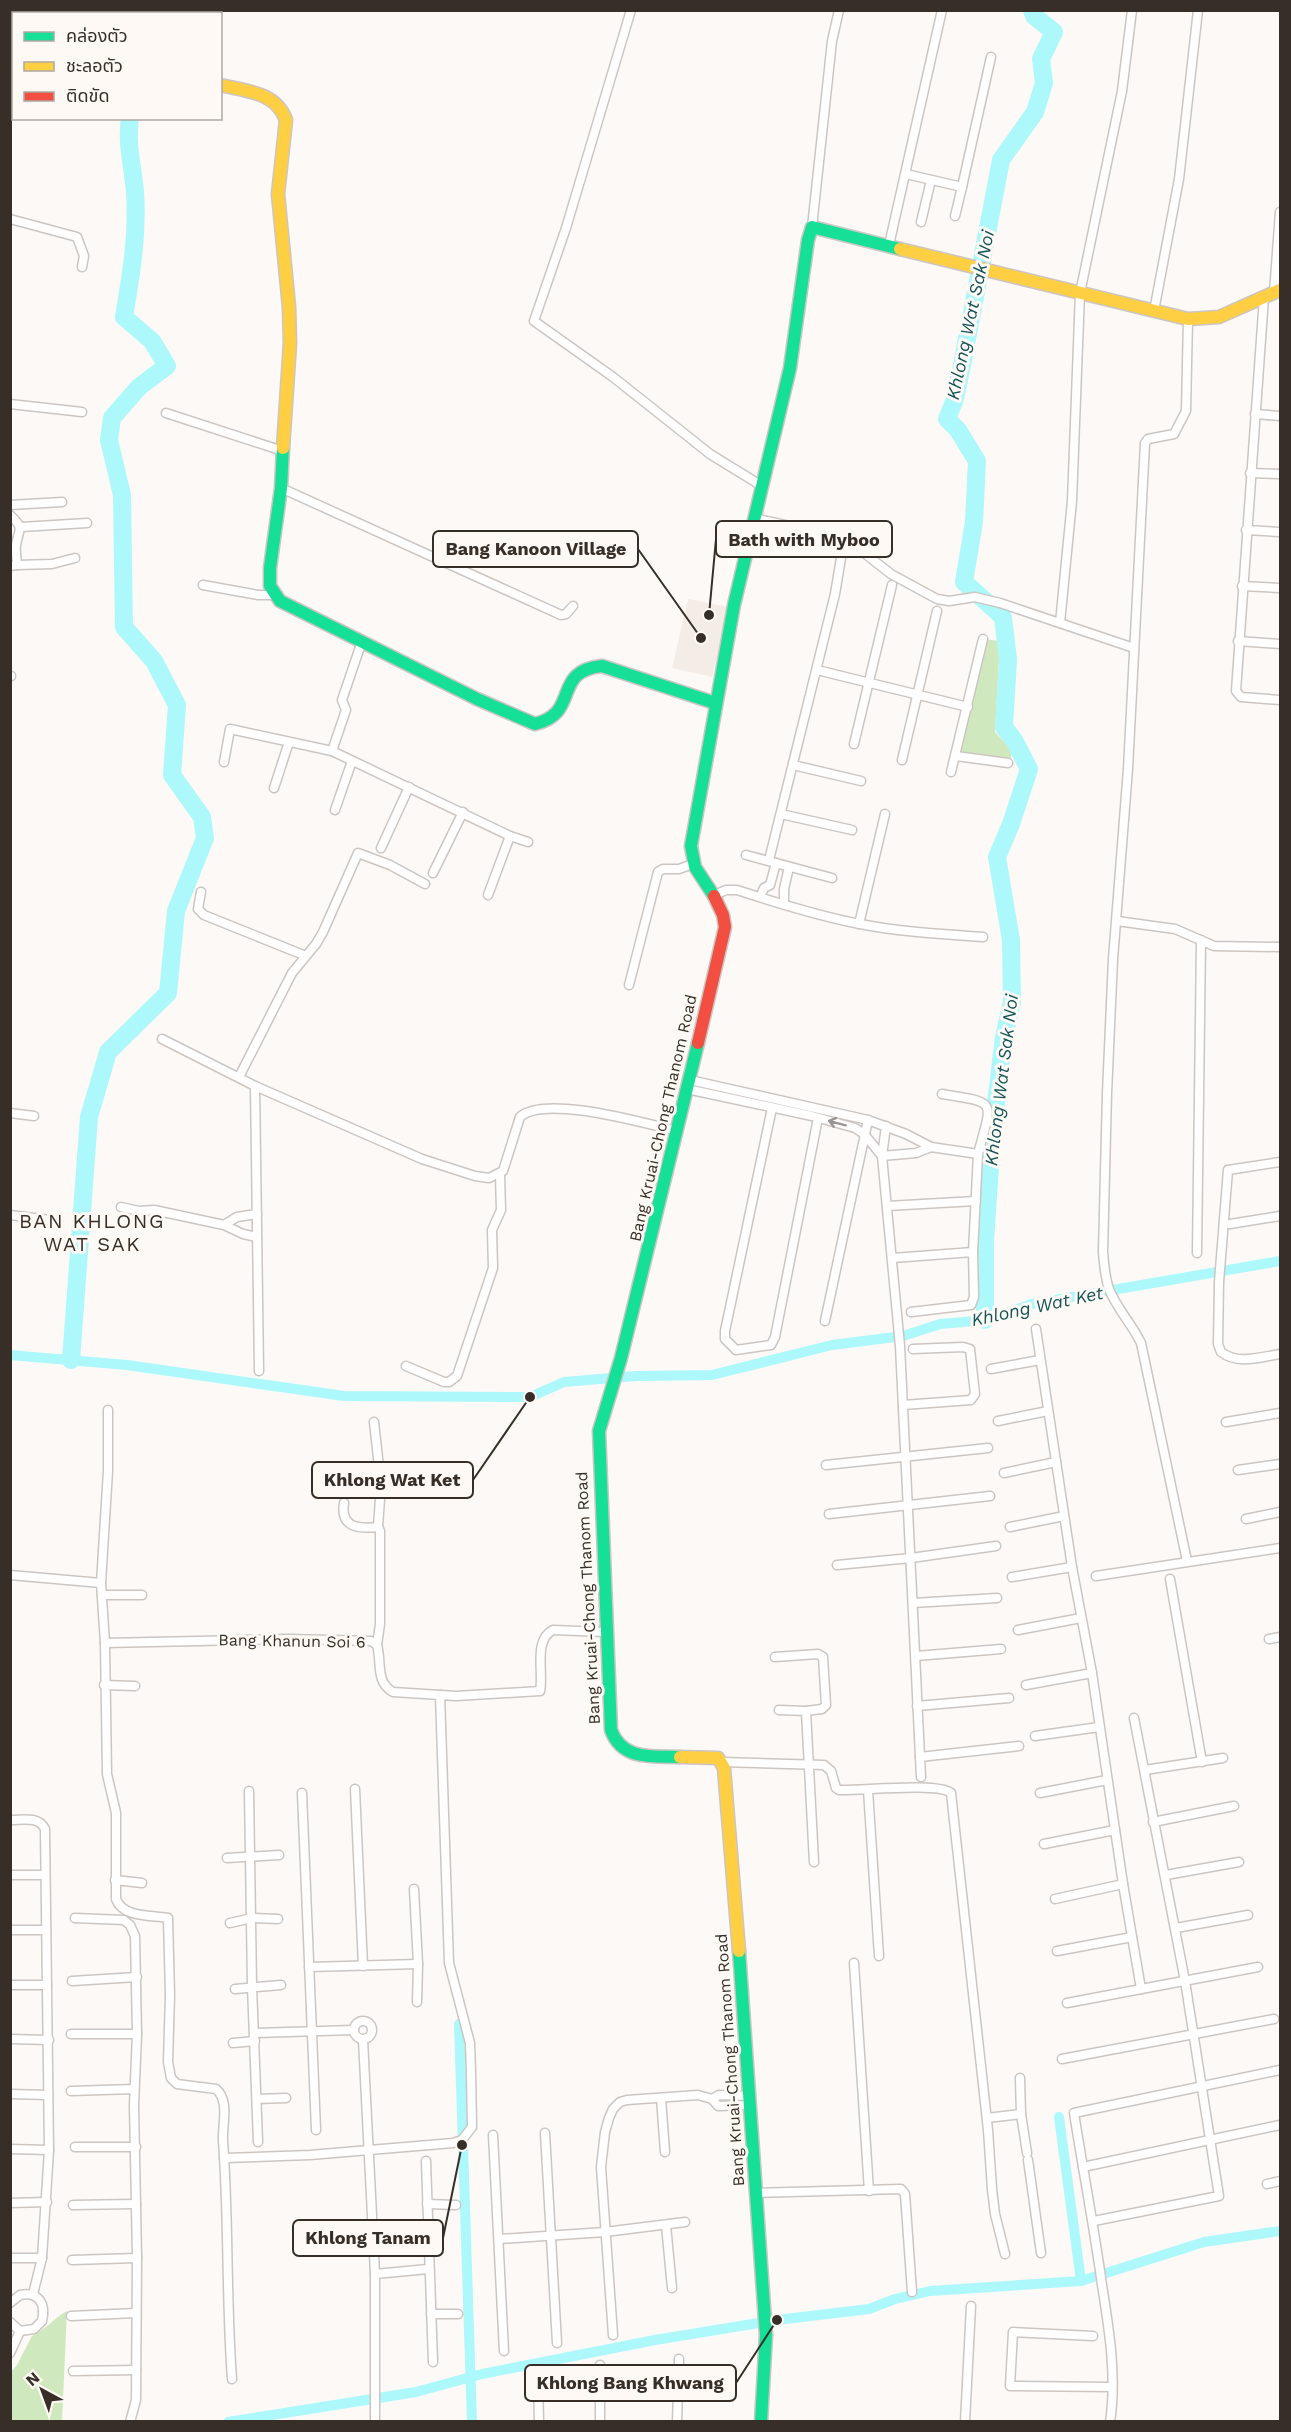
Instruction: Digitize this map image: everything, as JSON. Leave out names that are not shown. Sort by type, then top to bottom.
[{"type":"street","points":[[632,10],[566,228],[534,321],[621,383],[710,454],[762,486]]},
{"type":"street","points":[[629,985],[658,872],[663,869],[679,869],[693,864],[690,857],[691,846],[715,703],[738,586],[790,368],[806,252],[812,227],[832,41],[839,10]]},
{"type":"street","points":[[890,245],[942,10]]},
{"type":"street","points":[[1060,623],[1072,501],[1080,293],[1122,91],[1132,10]]},
{"type":"street","points":[[1154,311],[1179,179],[1198,10]]},
{"type":"street","points":[[955,216],[991,57]]},
{"type":"street","points":[[222,85],[271,98],[283,110],[286,120],[278,195],[291,327],[281,488],[270,568],[270,586],[274,595],[280,602],[501,710],[535,724],[554,717],[560,710],[573,677],[576,673],[590,667],[602,666],[715,703]]},
{"type":"street","points":[[906,174],[962,187]]},
{"type":"street","points":[[921,222],[932,180]]},
{"type":"street","points":[[1281,212],[1273,293],[1255,414],[1242,586],[1237,693],[1241,697],[1281,700]]},
{"type":"street","points":[[10,219],[77,237],[84,256],[82,267]]},
{"type":"street","points":[[812,227],[1188,319],[1219,317],[1273,293]]},
{"type":"street","points":[[1186,1561],[1141,1343],[1135,1329],[1115,1301],[1106,1278],[1103,1252],[1113,960],[1145,442],[1148,439],[1174,434],[1184,418],[1188,319]]},
{"type":"street","points":[[10,404],[82,412]]},
{"type":"street","points":[[166,413],[283,451]]},
{"type":"street","points":[[1255,414],[1281,416]]},
{"type":"street","points":[[1250,473],[1281,474]]},
{"type":"street","points":[[281,488],[561,615],[566,614],[573,606]]},
{"type":"street","points":[[10,505],[62,502]]},
{"type":"street","points":[[10,514],[21,527]]},
{"type":"street","points":[[754,518],[845,538],[891,574],[937,599],[948,601],[975,597],[1000,603],[1134,648]]},
{"type":"street","points":[[21,527],[87,523]]},
{"type":"street","points":[[21,527],[14,565],[52,564],[75,558]]},
{"type":"street","points":[[1246,530],[1281,532]]},
{"type":"street","points":[[770,885],[781,814],[835,594],[842,552]]},
{"type":"street","points":[[203,585],[258,595],[274,595]]},
{"type":"street","points":[[854,744],[892,585]]},
{"type":"street","points":[[1242,586],[1281,588]]},
{"type":"street","points":[[902,760],[937,611]]},
{"type":"street","points":[[951,772],[983,639]]},
{"type":"street","points":[[1239,640],[1281,644]]},
{"type":"street","points":[[332,751],[346,710],[342,700],[362,641]]},
{"type":"street","points":[[817,670],[968,707]]},
{"type":"street","points":[[224,762],[230,729],[332,751],[510,836],[528,842]]},
{"type":"street","points":[[274,788],[289,742]]},
{"type":"street","points":[[956,756],[1008,763]]},
{"type":"street","points":[[335,810],[352,761]]},
{"type":"street","points":[[793,765],[861,781]]},
{"type":"street","points":[[381,848],[409,787]]},
{"type":"street","points":[[433,873],[463,812]]},
{"type":"street","points":[[781,814],[852,830]]},
{"type":"street","points":[[859,924],[885,814]]},
{"type":"street","points":[[488,895],[510,836]]},
{"type":"street","points":[[239,1077],[292,973],[323,932],[358,853],[390,865],[425,884]]},
{"type":"street","points":[[746,855],[832,878]]},
{"type":"street","name":"Bang Kruai-Chong Thanom Road","points":[[693,864],[723,910],[725,927],[678,1131],[621,1358],[599,1431],[605,1632],[610,1730],[620,1748],[639,1756],[712,1757],[722,1762],[727,1784],[766,2340],[761,2421]]},
{"type":"street","points":[[784,904],[784,889],[789,867]]},
{"type":"street","points":[[760,897],[764,888],[770,885],[784,889]]},
{"type":"street","points":[[715,895],[731,889],[859,924],[919,933],[983,938]]},
{"type":"street","points":[[201,892],[198,909],[204,915],[306,956]]},
{"type":"street","points":[[1117,921],[1174,929],[1214,946],[1281,947]]},
{"type":"street","points":[[1197,1253],[1201,940]]},
{"type":"street","points":[[162,1040],[255,1086],[422,1159],[475,1176],[489,1178],[500,1174]]},
{"type":"street","points":[[688,1085],[814,1114],[868,1120],[931,1147],[978,1154]]},
{"type":"street","points":[[255,1086],[259,1371]]},
{"type":"street","points":[[911,1312],[971,1305],[974,1297],[973,1252],[978,1154],[989,1110],[986,1103],[980,1100],[942,1094]]},
{"type":"street","points":[[767,1104],[725,1331],[725,1339],[736,1350],[771,1345],[775,1337],[814,1114]]},
{"type":"street","points":[[406,1366],[444,1382],[449,1382],[457,1376],[493,1268],[492,1230],[501,1210],[500,1174],[505,1166],[520,1117],[533,1110],[573,1110],[607,1114],[678,1131]]},
{"type":"street","points":[[10,1113],[34,1116]]},
{"type":"street","points":[[814,1114],[855,1128],[864,1134],[882,1156]]},
{"type":"street","points":[[825,1321],[868,1120]]},
{"type":"street","points":[[886,1126],[882,1156],[900,1346],[921,1778]]},
{"type":"street","points":[[882,1156],[916,1153],[931,1147]]},
{"type":"street","points":[[1281,1162],[1228,1170],[1219,1282],[1218,1344],[1221,1352],[1229,1359],[1238,1360],[1281,1354]]},
{"type":"street","points":[[887,1206],[976,1201]]},
{"type":"street","points":[[121,1207],[138,1211],[154,1210],[224,1225],[243,1234],[257,1237]]},
{"type":"street","points":[[224,1225],[237,1217],[257,1214]]},
{"type":"street","points":[[10,1215],[58,1221]]},
{"type":"street","points":[[1230,1224],[1281,1216]]},
{"type":"street","points":[[893,1258],[973,1252]]},
{"type":"street","points":[[1036,1329],[1072,1567],[1092,1673],[1141,1989]]},
{"type":"street","points":[[903,1405],[971,1400],[975,1394],[970,1349],[963,1347],[914,1349]]},
{"type":"street","points":[[991,1369],[1040,1360]]},
{"type":"street","points":[[108,1410],[108,1471],[101,1583],[105,1643],[107,1774],[116,1813],[116,1899],[121,1908],[127,1912],[168,1918],[171,2078],[177,2084],[216,2089],[224,2100],[222,2129],[232,2379]]},
{"type":"street","points":[[998,1421],[1048,1411]]},
{"type":"street","points":[[1226,1422],[1281,1413]]},
{"type":"street","points":[[374,1422],[381,1485],[378,1527],[380,1531],[380,1591],[377,1646]]},
{"type":"street","points":[[826,1465],[988,1448]]},
{"type":"street","points":[[1004,1473],[1056,1462]]},
{"type":"street","points":[[1238,1470],[1281,1464]]},
{"type":"street","points":[[829,1514],[990,1496]]},
{"type":"street","points":[[344,1503],[343,1514],[349,1523],[361,1528],[378,1527]]},
{"type":"street","points":[[1246,1520],[1281,1512]]},
{"type":"street","points":[[1010,1527],[1064,1516]]},
{"type":"street","points":[[837,1565],[911,1558],[996,1546]]},
{"type":"street","points":[[1096,1576],[1281,1548]]},
{"type":"street","points":[[1012,1577],[1072,1567]]},
{"type":"street","points":[[10,1575],[101,1583]]},
{"type":"street","points":[[1170,1579],[1202,1762]]},
{"type":"street","points":[[102,1595],[142,1595]]},
{"type":"street","points":[[913,1603],[997,1598]]},
{"type":"street","points":[[1018,1630],[1081,1618]]},
{"type":"street","name":"Bang Khanun Soi 6","points":[[105,1643],[288,1639],[371,1641],[377,1646],[380,1675],[387,1688],[393,1692],[440,1695],[540,1691],[542,1640],[547,1633],[553,1630],[605,1632]]},
{"type":"street","points":[[1269,1639],[1281,1637]]},
{"type":"street","points":[[916,1656],[1001,1650]]},
{"type":"street","points":[[775,1657],[818,1654],[823,1658],[825,1706],[822,1709],[779,1710]]},
{"type":"street","points":[[1026,1684],[1092,1673]]},
{"type":"street","points":[[104,1685],[135,1686]]},
{"type":"street","points":[[224,2158],[310,2155],[453,2143],[462,2140],[471,2127],[470,2043],[449,1964],[440,1695]]},
{"type":"street","points":[[918,1706],[1009,1698]]},
{"type":"street","points":[[806,1710],[814,1862]]},
{"type":"street","points":[[1094,2226],[1219,2196],[1176,1928],[1134,1718]]},
{"type":"street","points":[[1035,1737],[1099,1727]]},
{"type":"street","points":[[920,1757],[1019,1746]]},
{"type":"street","points":[[1145,1770],[1223,1758]]},
{"type":"street","points":[[722,1762],[827,1766],[839,1790],[947,1789],[953,1797],[996,2214],[1005,2254]]},
{"type":"street","points":[[1040,1793],[1107,1780]]},
{"type":"street","points":[[355,1789],[363,1966]]},
{"type":"street","points":[[868,1790],[879,1956]]},
{"type":"street","points":[[249,1791],[252,1986],[258,2142]]},
{"type":"street","points":[[302,1793],[316,2130]]},
{"type":"street","points":[[1154,1822],[1234,1806]]},
{"type":"street","points":[[10,1820],[37,1820],[45,1829],[49,2150],[42,2258],[33,2294]]},
{"type":"street","points":[[1044,1844],[1115,1830]]},
{"type":"street","points":[[227,1858],[279,1855]]},
{"type":"street","points":[[1166,1875],[1239,1862]]},
{"type":"street","points":[[10,1875],[45,1875]]},
{"type":"street","points":[[115,1880],[142,1883]]},
{"type":"street","points":[[1055,1899],[1123,1884]]},
{"type":"street","points":[[414,1889],[418,1964],[417,2002]]},
{"type":"street","points":[[1176,1928],[1248,1915]]},
{"type":"street","points":[[75,1918],[118,1919],[130,1925],[135,1936],[137,1977],[134,2089],[137,2258],[136,2400],[130,2421]]},
{"type":"street","points":[[230,1923],[252,1918],[278,1919]]},
{"type":"street","points":[[10,1930],[46,1930]]},
{"type":"street","points":[[1057,1951],[1132,1937]]},
{"type":"street","points":[[854,1963],[869,2191]]},
{"type":"street","points":[[309,1967],[418,1964]]},
{"type":"street","points":[[1066,2003],[1258,1967]]},
{"type":"street","points":[[72,1981],[137,1977]]},
{"type":"street","points":[[10,1985],[47,1985]]},
{"type":"street","points":[[235,1989],[281,1985]]},
{"type":"street","points":[[1062,2059],[1274,2019]]},
{"type":"street","points":[[354,2030],[360,2021],[370,2023],[372,2034],[363,2040]]},
{"type":"street","points":[[354,2030],[357,2037],[363,2040]]},
{"type":"street","points":[[233,2043],[255,2037],[313,2031],[354,2030]]},
{"type":"street","points":[[71,2034],[137,2034]]},
{"type":"street","points":[[10,2040],[49,2040]]},
{"type":"street","points":[[363,2040],[375,2274],[375,2421]]},
{"type":"street","points":[[1110,2421],[1112,2387],[1108,2321],[1074,2113],[1280,2070]]},
{"type":"street","points":[[1020,2078],[1021,2114],[1041,2253]]},
{"type":"street","points":[[70,2091],[134,2089]]},
{"type":"street","points":[[10,2094],[48,2095]]},
{"type":"street","points":[[613,2335],[601,2167],[605,2132],[613,2109],[620,2102],[627,2100],[698,2095],[712,2099],[718,2106],[750,2101]]},
{"type":"street","points":[[257,2099],[286,2098]]},
{"type":"street","points":[[661,2098],[665,2152]]},
{"type":"street","points":[[987,2118],[1021,2114]]},
{"type":"street","points":[[1083,2167],[1281,2125]]},
{"type":"street","points":[[545,2133],[557,2343]]},
{"type":"street","points":[[493,2135],[504,2351]]},
{"type":"street","points":[[75,2147],[136,2146]]},
{"type":"street","points":[[10,2149],[49,2150]]},
{"type":"street","points":[[426,2161],[433,2362]]},
{"type":"street","points":[[1267,2184],[1281,2181]]},
{"type":"street","points":[[756,2193],[903,2191],[912,2292]]},
{"type":"street","points":[[10,2202],[47,2202]]},
{"type":"street","points":[[73,2205],[135,2204]]},
{"type":"street","points":[[427,2204],[456,2205]]},
{"type":"street","points":[[499,2239],[605,2232],[685,2222]]},
{"type":"street","points":[[666,2225],[672,2289]]},
{"type":"street","points":[[10,2258],[42,2258]]},
{"type":"street","points":[[72,2260],[137,2258]]},
{"type":"street","points":[[375,2274],[428,2269]]},
{"type":"street","points":[[10,2303],[20,2295],[33,2294],[42,2301],[44,2306],[42,2321],[34,2330],[20,2331],[10,2322]]},
{"type":"street","points":[[965,2421],[971,2306]]},
{"type":"street","points":[[72,2316],[136,2313]]},
{"type":"street","points":[[431,2314],[458,2314]]},
{"type":"street","points":[[10,2353],[20,2331]]},
{"type":"street","points":[[1093,2336],[1013,2332],[1010,2386],[1112,2387]]},
{"type":"street","points":[[677,2421],[679,2359]]},
{"type":"street","points":[[600,2366],[600,2421]]},
{"type":"street","points":[[73,2371],[136,2370]]},
{"type":"street","points":[[538,2380],[539,2421]]},
{"type":"shaded area","points":[[688,599],[729,607],[712,677],[672,668]]},
{"type":"green space","points":[[983,639],[1000,641],[995,732],[1011,749],[1011,758],[952,755],[962,709]]},
{"type":"green space","points":[[67,2311],[62,2421],[11,2421],[11,2372],[32,2336]]},
{"type":"waterway","name":"Khlong Wat Sak Noi","points":[[985,1320],[985,1242],[992,1136],[1004,1037],[1012,1002],[1011,940],[997,857],[1011,824],[1029,769],[1014,740],[1004,727],[1008,660],[1003,617],[964,582],[974,522],[977,461],[958,430],[947,419],[955,399],[1001,160],[1035,112],[1044,83],[1041,59],[1054,32],[1034,16],[1032,10]]},
{"type":"waterway","points":[[71,1360],[89,1117],[108,1052],[168,993],[176,911],[205,838],[202,817],[172,775],[177,705],[154,661],[124,627],[122,495],[109,440],[112,418],[139,387],[167,366],[152,341],[124,317],[136,224],[130,155],[130,120]]},
{"type":"waterway","name":"Khlong Wat Ket","points":[[10,1355],[127,1365],[344,1396],[530,1397],[564,1382],[636,1376],[712,1375],[832,1345],[903,1336],[940,1324],[985,1320],[1032,1304],[1280,1261]]},
{"type":"waterway","points":[[459,2024],[472,2422]]},
{"type":"waterway","points":[[1059,2117],[1081,2281]]},
{"type":"waterway","points":[[228,2422],[416,2392],[482,2374],[655,2340],[777,2320],[869,2309],[895,2299],[930,2291],[1081,2281],[1204,2242],[1280,2231]]},
{"type":"traffic: fast","points":[[714,896],[695,867],[691,846],[734,605],[790,368],[808,240],[812,227],[900,249]]},
{"type":"traffic: fast","points":[[283,448],[281,488],[270,568],[270,586],[280,601],[477,699],[535,724],[549,719],[558,711],[576,676],[586,669],[602,666],[715,703]]},
{"type":"traffic: fast","points":[[680,1757],[649,1756],[631,1752],[616,1740],[611,1730],[599,1431],[621,1358],[698,1043]]},
{"type":"traffic: fast","points":[[739,1951],[766,2335],[761,2422]]},
{"type":"traffic: slow","points":[[222,85],[250,91],[268,98],[281,111],[286,120],[278,194],[289,307],[290,343],[283,448]]},
{"type":"traffic: slow","points":[[900,249],[1188,319],[1219,317],[1280,290]]},
{"type":"traffic: slow","points":[[680,1757],[718,1758],[724,1768],[739,1951]]},
{"type":"traffic: jam","points":[[698,1043],[725,927],[723,915],[714,896]]},
{"type":"place","name":"Bath with Myboo","points":[[709,615]]},
{"type":"place","name":"Bang Kanoon Village","points":[[701,638]]},
{"type":"place","name":"Khlong Wat Ket","points":[[530,1397]]},
{"type":"place","name":"Khlong Tanam","points":[[462,2145]]},
{"type":"place","name":"Khlong Bang Khwang","points":[[777,2320]]},
{"type":"district","name":"BAN KHLONG WAT SAK","points":[[92,1232]]}]
